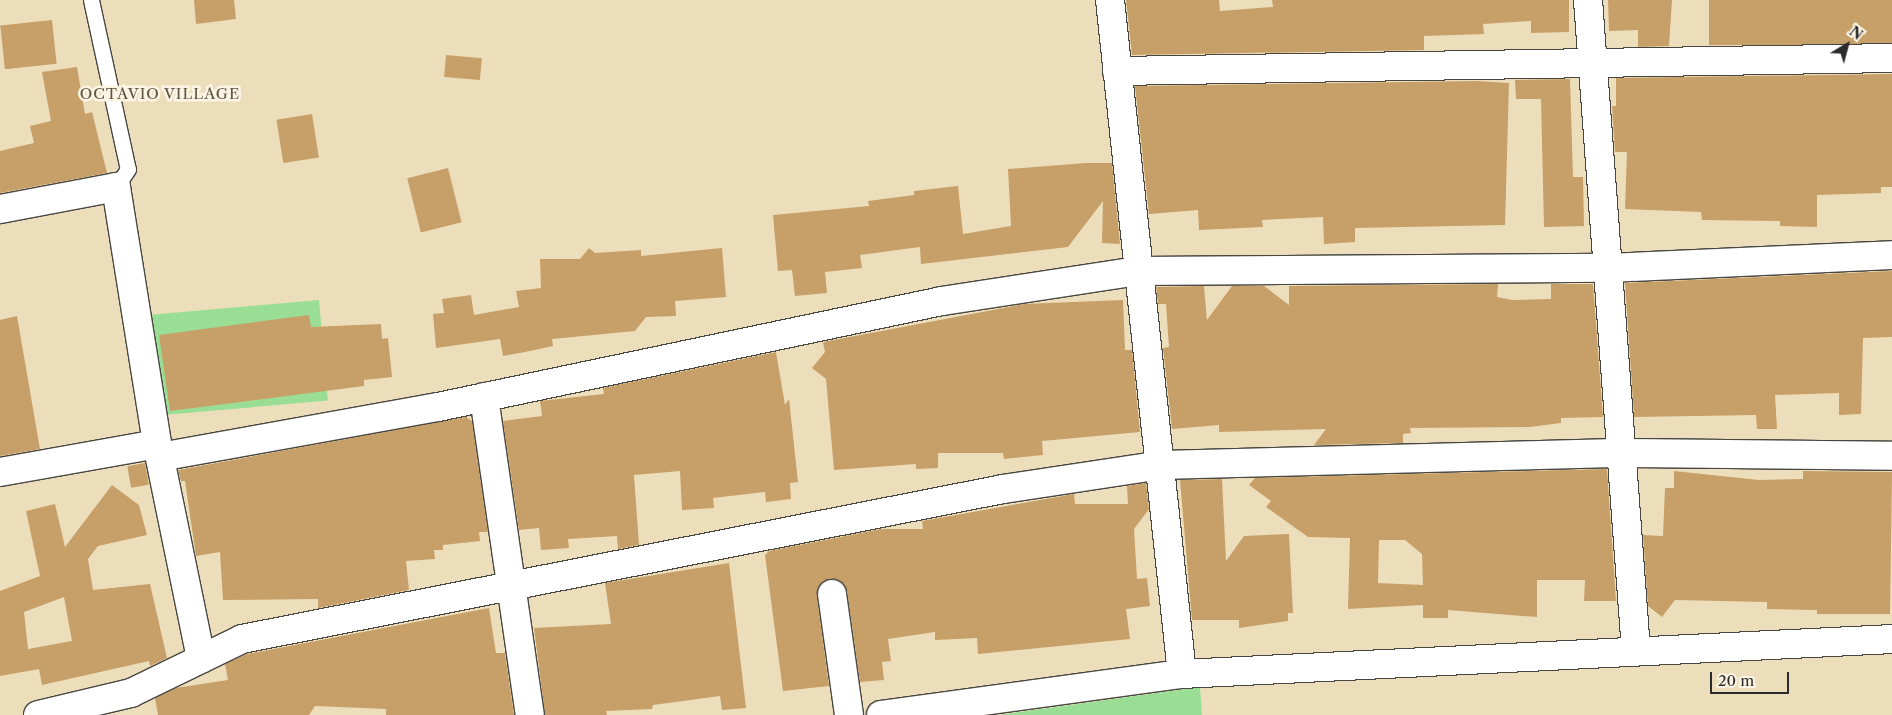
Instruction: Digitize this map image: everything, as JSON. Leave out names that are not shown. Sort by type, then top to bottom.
[{"type":"street","points":[[1110,0],[1182,674]]},
{"type":"street","points":[[1588,0],[1608,268],[1625,453],[1636,651]]},
{"type":"street","points":[[1117,72],[1892,58]]},
{"type":"street","points":[[0,209],[116,187],[158,451],[201,660]]},
{"type":"street","points":[[0,472],[158,451],[484,397],[800,329],[1138,270],[1608,268],[1892,255]]},
{"type":"street","points":[[484,397],[530,715]]},
{"type":"street","points":[[38,715],[80,710],[131,693],[201,660],[216,648],[242,639],[1003,489],[1161,465],[1625,453],[1892,456]]},
{"type":"street","points":[[832,594],[849,715]]},
{"type":"street","points":[[881,715],[1182,674],[1892,639]]},
{"type":"lane","points":[[91,0],[128,169],[116,187]]},
{"type":"green space","points":[[319,300],[328,401],[148,416],[140,316]]},
{"type":"green space","points":[[1200,687],[1202,715],[998,715],[1171,691]]},
{"type":"building","points":[[194,0],[234,0],[236,19],[196,24]]},
{"type":"building","points":[[1126,0],[1219,0],[1220,11],[1273,7],[1272,0],[1569,0],[1569,32],[1531,33],[1531,21],[1483,24],[1484,34],[1424,36],[1424,50],[1132,55]]},
{"type":"building","points":[[1608,0],[1672,0],[1669,46],[1638,47],[1638,30],[1609,31]]},
{"type":"building","points":[[1709,0],[1892,0],[1892,45],[1709,45]]},
{"type":"building","points":[[52,20],[57,64],[5,69],[0,25]]},
{"type":"building","points":[[446,55],[482,58],[480,80],[444,77]]},
{"type":"building","points":[[77,67],[85,114],[92,112],[107,173],[0,193],[0,151],[34,143],[30,126],[51,121],[42,72]]},
{"type":"building","points":[[1892,74],[1892,187],[1881,187],[1881,193],[1817,195],[1817,227],[1780,226],[1780,221],[1702,220],[1701,212],[1625,209],[1627,152],[1615,152],[1612,106],[1616,106],[1616,78]]},
{"type":"building","points":[[1570,79],[1573,177],[1583,177],[1584,226],[1544,227],[1541,99],[1516,99],[1515,80]]},
{"type":"building","points":[[1476,81],[1509,83],[1505,225],[1355,228],[1355,242],[1324,244],[1323,217],[1262,220],[1263,227],[1199,230],[1198,210],[1149,214],[1135,86]]},
{"type":"building","points":[[312,114],[319,157],[283,163],[276,120]]},
{"type":"building","points":[[1112,163],[1120,244],[1102,243],[1103,201],[1068,247],[921,264],[920,247],[860,255],[862,268],[825,272],[827,293],[795,296],[792,270],[778,271],[773,215],[869,206],[868,201],[914,195],[914,191],[958,186],[963,234],[1011,226],[1008,169]]},
{"type":"building","points":[[448,168],[462,222],[421,232],[407,178]]},
{"type":"building","points":[[589,248],[595,253],[641,250],[641,256],[722,248],[726,297],[675,301],[676,316],[646,317],[635,331],[552,339],[553,346],[503,356],[500,339],[436,348],[433,314],[444,313],[442,299],[471,295],[474,315],[519,307],[516,291],[541,288],[540,259],[580,259]]},
{"type":"building","points":[[1892,271],[1892,337],[1863,338],[1861,414],[1839,415],[1839,393],[1775,395],[1777,429],[1757,429],[1756,415],[1634,417],[1625,283]]},
{"type":"building","points":[[1498,284],[1497,297],[1512,300],[1551,299],[1551,284],[1593,284],[1603,417],[1561,418],[1561,423],[1530,427],[1410,428],[1411,433],[1403,434],[1403,443],[1314,445],[1326,429],[1219,432],[1219,425],[1172,429],[1163,348],[1169,347],[1166,304],[1158,304],[1156,287],[1204,286],[1207,320],[1232,286],[1264,286],[1289,305],[1289,286]]},
{"type":"building","points":[[1123,300],[1125,350],[1132,350],[1140,432],[1042,441],[1043,455],[1004,459],[1003,453],[938,453],[938,468],[916,469],[916,464],[834,470],[826,379],[812,368],[825,352],[823,342],[1024,304]]},
{"type":"building","points":[[309,315],[311,327],[381,324],[382,339],[388,338],[392,377],[364,380],[364,386],[170,411],[159,335]]},
{"type":"building","points":[[17,316],[40,449],[0,456],[0,320]]},
{"type":"building","points":[[776,352],[785,405],[789,399],[798,482],[790,483],[791,499],[766,502],[765,492],[713,498],[714,508],[682,510],[680,471],[634,475],[639,545],[618,549],[617,536],[568,539],[569,548],[541,550],[539,528],[519,530],[503,421],[542,416],[540,401],[604,394],[603,388]]},
{"type":"building","points":[[466,417],[472,421],[488,532],[479,532],[480,541],[443,545],[443,550],[434,550],[435,559],[406,561],[409,590],[318,608],[318,599],[223,600],[220,552],[196,556],[185,481],[181,481],[178,470]]},
{"type":"building","points":[[145,463],[149,485],[131,488],[127,466]]},
{"type":"building","points":[[1607,469],[1616,601],[1584,601],[1585,580],[1537,580],[1537,617],[1448,610],[1448,618],[1423,618],[1423,605],[1348,609],[1350,538],[1308,537],[1266,507],[1271,501],[1249,485],[1255,478]],"holes":[[[1379,540],[1405,540],[1422,554],[1423,585],[1378,583]]]},
{"type":"building","points":[[1674,471],[1759,480],[1803,479],[1803,471],[1892,472],[1890,614],[1817,614],[1817,610],[1767,609],[1767,602],[1675,600],[1662,617],[1648,606],[1643,535],[1663,536],[1665,488],[1674,488]]},
{"type":"building","points":[[1222,479],[1226,561],[1244,536],[1289,534],[1293,613],[1288,613],[1288,621],[1239,628],[1239,620],[1192,620],[1180,480]]},
{"type":"building","points":[[1146,483],[1149,509],[1134,529],[1137,579],[1147,578],[1150,606],[1126,609],[1130,639],[978,654],[977,638],[935,640],[935,632],[888,639],[891,661],[882,662],[884,680],[860,682],[847,591],[838,580],[829,579],[818,588],[817,596],[829,686],[783,691],[765,555],[769,551],[881,529],[923,529],[922,521],[1074,494],[1075,504],[1128,504],[1127,486]]},
{"type":"building","points":[[112,485],[139,505],[147,535],[98,546],[88,559],[93,590],[150,584],[167,658],[150,666],[149,661],[42,685],[39,669],[0,676],[0,591],[40,576],[26,511],[55,504],[65,547]],"holes":[[[64,597],[72,641],[28,649],[24,612]]]},
{"type":"building","points":[[729,563],[746,708],[722,710],[720,696],[653,705],[652,709],[606,711],[607,715],[545,715],[534,628],[611,624],[605,583]]},
{"type":"building","points":[[489,608],[496,653],[505,653],[514,715],[386,715],[386,709],[315,706],[309,715],[158,715],[155,698],[176,688],[228,680],[225,664],[247,654]]},
{"type":"district","name":"OCTAVIO VILLAGE","points":[[160,94]]}]
